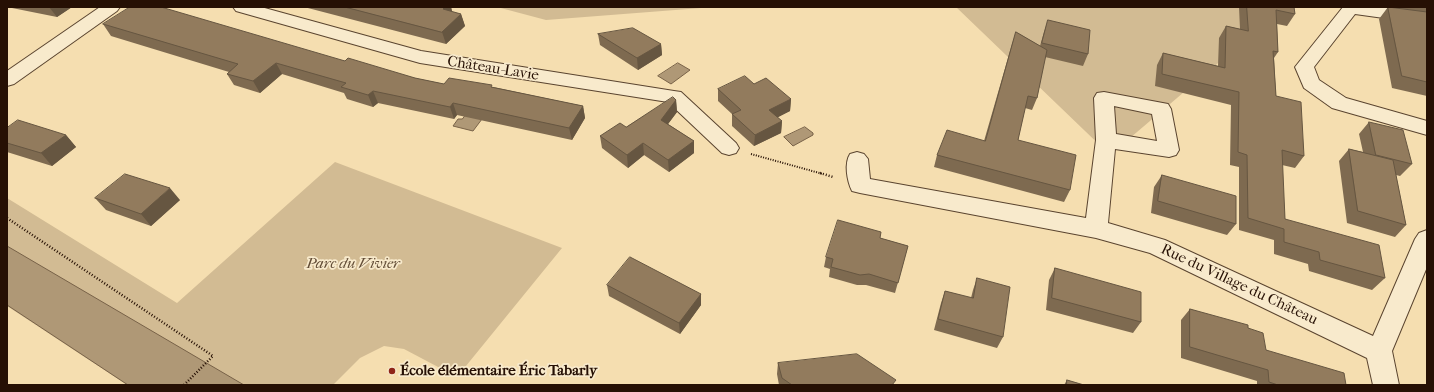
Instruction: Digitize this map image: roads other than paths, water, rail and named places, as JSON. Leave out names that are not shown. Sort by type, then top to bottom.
[{"type":"street","points":[[7,80],[111,7]]},
{"type":"street","name":"Château-Lavie","points":[[242,7],[420,57],[674,98],[729,148]]},
{"type":"street","points":[[1427,19],[1350,8],[1304,66],[1311,84],[1339,103],[1427,128]]},
{"type":"street","points":[[1096,229],[1106,140]]},
{"type":"street","name":"Rue du Village du Château","points":[[857,159],[860,185],[1096,229],[1157,246],[1379,351]]},
{"type":"street","points":[[1386,385],[1379,351],[1427,239]]},
{"type":"place","name":"École élémentaire Éric Tabarly","points":[[392,371]]},
{"type":"park label","name":"Parc du Vivier","points":[[353,264]]}]
